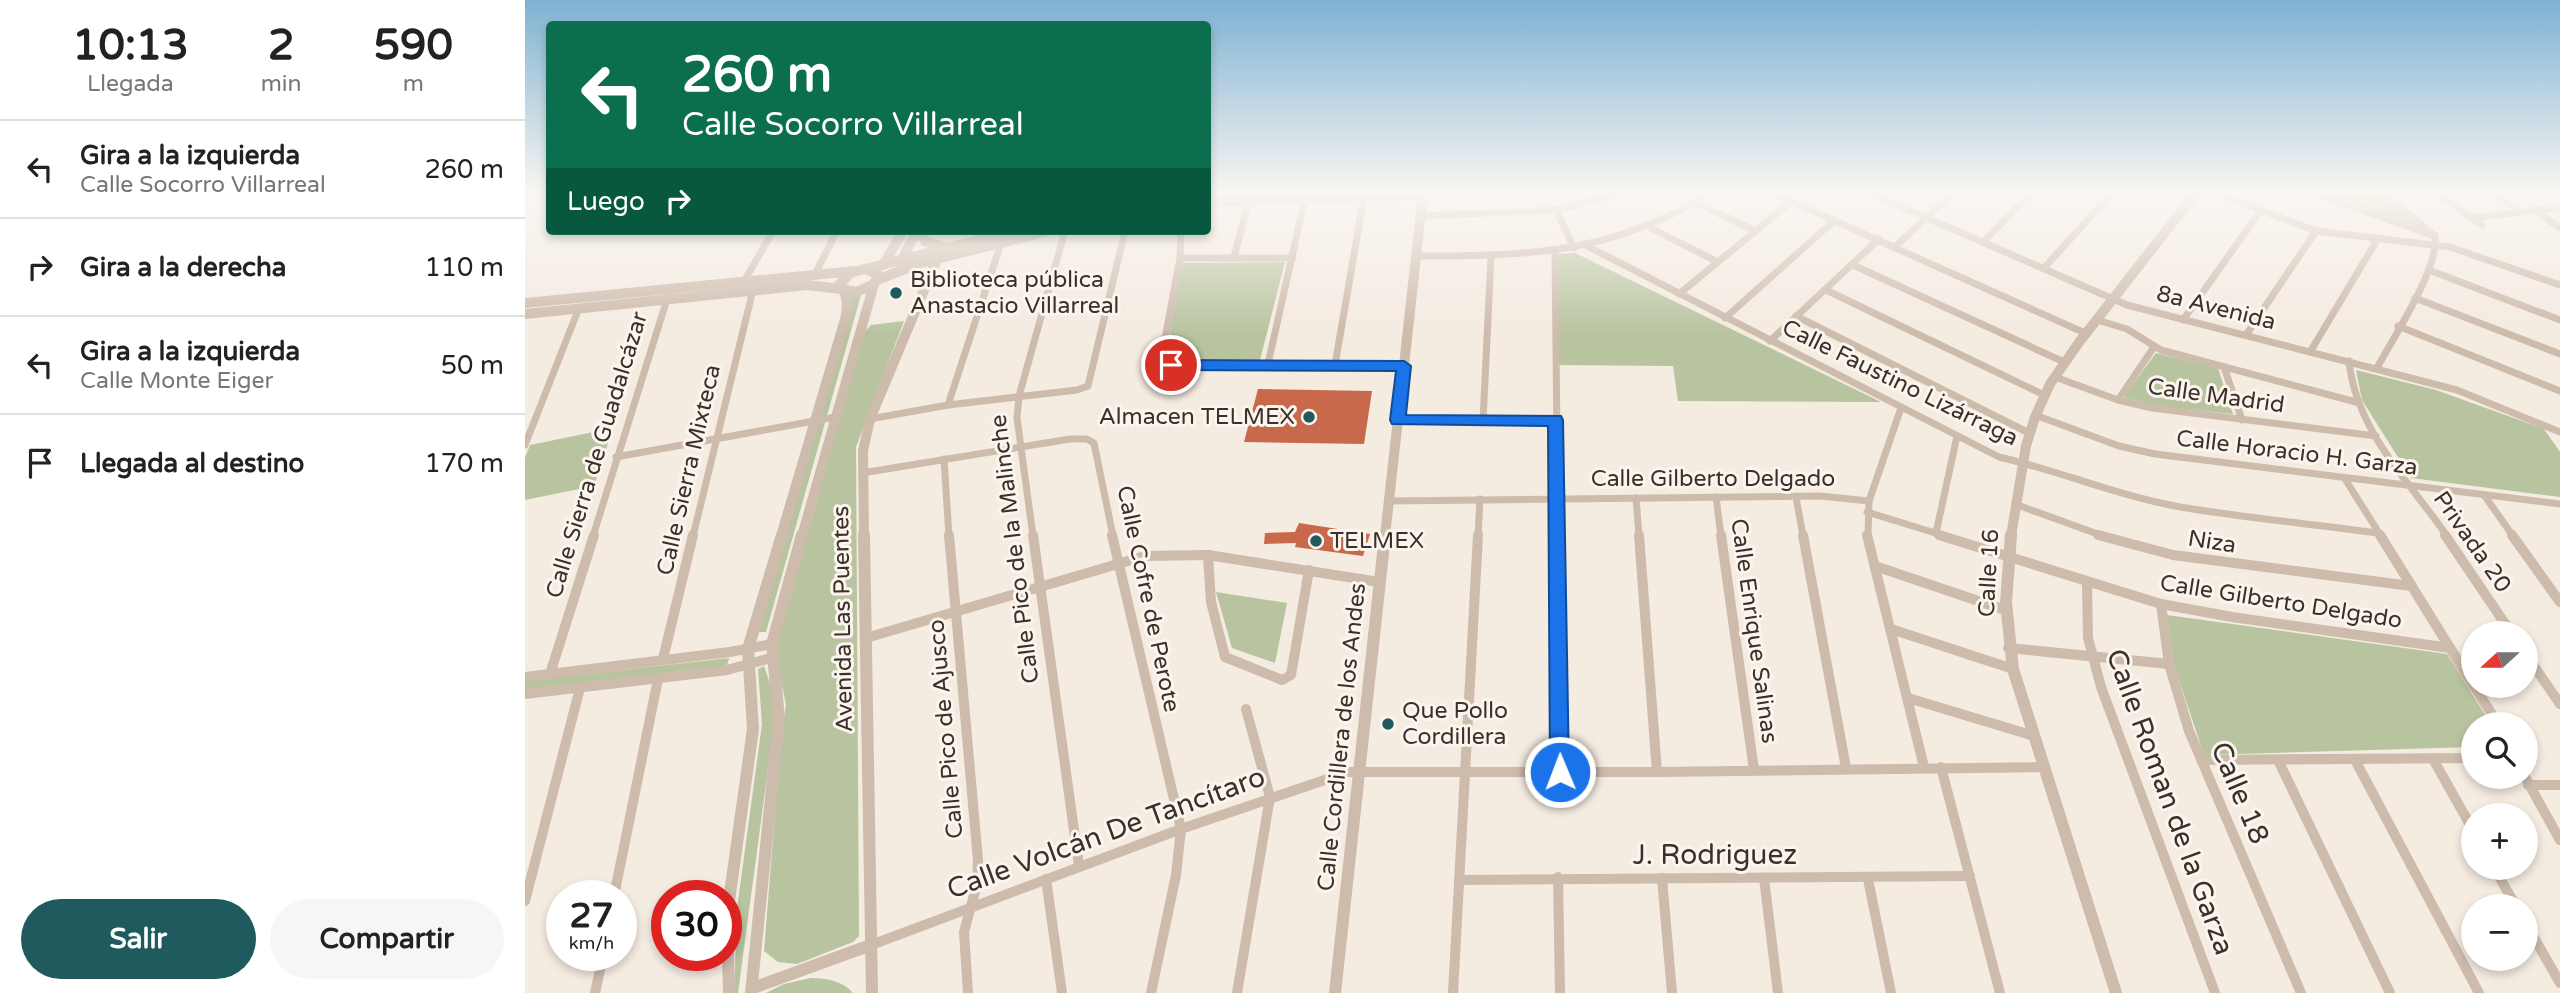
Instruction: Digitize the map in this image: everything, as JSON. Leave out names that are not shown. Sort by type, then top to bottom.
[{"type":"street","points":[[739,291],[768,240]]},
{"type":"street","points":[[815,274],[832,240]]},
{"type":"street","points":[[883,265],[897,240]]},
{"type":"street","points":[[895,271],[913,240]]},
{"type":"street","points":[[923,240],[949,247]]},
{"type":"street","points":[[525,303],[853,271],[902,261],[976,240]]},
{"type":"street","points":[[525,314],[816,285],[842,290],[863,290],[895,271],[1011,240]]},
{"type":"street","name":"Calle Pico de la Malinche","points":[[1062,240],[1019,396],[1017,418],[1038,586],[1079,866]]},
{"type":"street","points":[[870,419],[948,405],[1085,387],[1091,379],[1123,240]]},
{"type":"street","points":[[1181,240],[1180,258],[1161,360],[1163,364],[1404,366]]},
{"type":"street","points":[[1234,257],[1238,240]]},
{"type":"street","points":[[1268,365],[1297,240]]},
{"type":"street","points":[[1335,365],[1356,240]]},
{"type":"street","name":"Calle Cordillera de los Andes","points":[[1335,993],[1419,240]]},
{"type":"street","points":[[1570,240],[1574,248]]},
{"type":"street","points":[[1417,256],[1491,256],[1555,251],[1607,240]]},
{"type":"street","points":[[1675,240],[1718,262]]},
{"type":"street","points":[[1679,294],[1745,240]]},
{"type":"street","points":[[1725,318],[1812,240]]},
{"type":"street","points":[[1770,341],[1878,240]]},
{"type":"street","points":[[1882,240],[2085,332]]},
{"type":"street","points":[[1895,247],[1902,240]]},
{"type":"street","name":"8a Avenida","points":[[1979,240],[2113,300],[2457,390],[2559,432]]},
{"type":"street","points":[[2044,268],[2069,240]]},
{"type":"street","name":"Calle 16","points":[[2116,993],[2013,669],[2008,648],[2009,556],[2022,463],[2029,433],[2044,396],[2085,332],[2159,240]]},
{"type":"street","points":[[2183,320],[2239,240]]},
{"type":"street","points":[[2246,335],[2310,240]]},
{"type":"street","points":[[2310,352],[2377,240]]},
{"type":"street","points":[[2381,240],[2437,245],[2465,251],[2560,285]]},
{"type":"street","points":[[2377,368],[2429,270],[2436,240]]},
{"type":"street","points":[[948,405],[1000,243]]},
{"type":"street","name":"Calle Faustino Lizárraga","points":[[1587,246],[1991,454],[2118,493],[2181,507],[2378,533]]},
{"type":"street","points":[[1555,251],[1560,772]]},
{"type":"street","points":[[1483,421],[1491,256]]},
{"type":"street","points":[[1180,258],[1293,258]]},
{"type":"street","name":"Avenida Las Puentes","points":[[872,993],[863,451],[870,419],[937,259]]},
{"type":"street","points":[[1853,265],[2064,362]]},
{"type":"street","points":[[865,269],[875,271],[876,282]]},
{"type":"street","points":[[2429,270],[2560,320]]},
{"type":"street","points":[[729,993],[727,915],[753,729],[748,649],[846,316],[847,299],[841,281],[853,271]]},
{"type":"street","name":"Avenida Las Puentes","points":[[752,991],[779,719],[779,698],[771,658],[772,643],[866,305],[876,282]]},
{"type":"street","name":"Calle Sierra de Guadalcázar","points":[[549,674],[671,288]]},
{"type":"street","name":"Calle Sierra Mixteca","points":[[663,659],[753,290]]},
{"type":"street","points":[[1826,290],[2044,396]]},
{"type":"street","points":[[2415,298],[2560,354]]},
{"type":"street","points":[[525,445],[579,308]]},
{"type":"street","points":[[1796,316],[2029,433]]},
{"type":"street","points":[[2097,320],[2127,329],[2154,347],[2356,402]]},
{"type":"street","points":[[2398,326],[2560,391]]},
{"type":"street","points":[[2117,400],[2154,347]]},
{"type":"street","name":"Privada 20","points":[[2349,361],[2349,384],[2376,436],[2503,621]]},
{"type":"street","points":[[2224,367],[2242,420]]},
{"type":"street","name":"Calle Madrid","points":[[2055,377],[2117,400],[2170,411],[2376,436]]},
{"type":"street","points":[[1901,408],[1869,501],[1867,534],[1924,767]]},
{"type":"street","name":"Calle Horacio H. Garza","points":[[2035,415],[2138,451],[2556,504]]},
{"type":"street","points":[[616,457],[836,417]]},
{"type":"street","points":[[1398,420],[1555,420]]},
{"type":"street","points":[[1936,533],[1957,436]]},
{"type":"street","name":"Calle Cofre de Perote","points":[[862,473],[1076,439],[1087,439],[1094,443],[1118,564],[1181,829],[1176,875],[1151,993]]},
{"type":"street","name":"Calle Pico de Ajusco","points":[[944,459],[954,611],[978,860],[977,884],[964,932],[968,993]]},
{"type":"street","points":[[2345,479],[2461,666]]},
{"type":"street","points":[[2484,495],[2560,602]]},
{"type":"street","name":"Calle Enrique Salinas","points":[[1716,497],[1754,770]]},
{"type":"street","points":[[1796,497],[1846,768]]},
{"type":"street","name":"Calle Gilberto Delgado","points":[[1389,501],[1835,497],[1869,501]]},
{"type":"street","points":[[1636,498],[1657,772]]},
{"type":"street","points":[[1453,993],[1480,499]]},
{"type":"street","name":"Niza","points":[[2015,503],[2102,536],[2173,555],[2410,586]]},
{"type":"street","points":[[2556,504],[2560,513]]},
{"type":"street","name":"Calle Gilberto Delgado","points":[[1867,512],[2161,604],[2232,617],[2450,648]]},
{"type":"street","points":[[1208,555],[1211,602],[1224,657],[1282,680],[1291,675],[1309,570]]},
{"type":"street","points":[[866,638],[1145,556],[1208,555],[1379,582]]},
{"type":"street","points":[[1875,566],[2008,611]]},
{"type":"street","name":"Calle Roman de la Garza","points":[[2087,582],[2087,616],[2092,656],[2118,740],[2215,993]]},
{"type":"street","name":"Calle 18","points":[[2161,604],[2169,664],[2201,760],[2301,993]]},
{"type":"street","points":[[1891,629],[2013,669]]},
{"type":"street","points":[[525,677],[748,649],[772,643]]},
{"type":"street","points":[[2008,648],[2169,664]]},
{"type":"street","points":[[525,694],[727,670],[771,658]]},
{"type":"street","points":[[2538,672],[2560,704]]},
{"type":"street","points":[[617,880],[658,679]]},
{"type":"street","points":[[525,901],[580,688]]},
{"type":"street","points":[[1908,698],[2034,736]]},
{"type":"street","points":[[1237,993],[1270,797],[1246,709]]},
{"type":"street","points":[[2201,760],[2461,758]]},
{"type":"street","points":[[2433,759],[2461,809]]},
{"type":"street","points":[[2278,760],[2390,993]]},
{"type":"street","points":[[2355,760],[2479,993]]},
{"type":"street","points":[[1941,767],[2000,993]]},
{"type":"street","name":"Calle Volcán De Tancítaro","points":[[871,946],[1079,866],[1336,774],[2044,767]]},
{"type":"street","points":[[2538,782],[2560,785]]},
{"type":"street","points":[[2531,789],[2560,840]]},
{"type":"street","name":"J. Rodriguez","points":[[1459,880],[1558,877],[1868,879],[1970,876]]},
{"type":"street","points":[[1558,877],[1560,993]]},
{"type":"street","points":[[1662,878],[1672,993]]},
{"type":"street","points":[[1764,878],[1778,993]]},
{"type":"street","points":[[1047,879],[1062,993]]},
{"type":"street","points":[[1868,879],[1891,993]]},
{"type":"street","points":[[2538,945],[2560,983]]},
{"type":"street","points":[[752,991],[871,946]]},
{"type":"street","points":[[595,993],[600,971]]},
{"type":"green space","points":[[1575,253],[1881,402],[1678,401],[1673,366],[1558,365],[1558,254]]},
{"type":"green space","points":[[1285,262],[1260,360],[1165,363],[1181,263]]},
{"type":"green space","points":[[861,295],[766,632],[759,632],[849,313],[849,297]]},
{"type":"green space","points":[[904,321],[856,447],[859,936],[853,942],[797,964],[778,962],[764,951],[786,705],[778,666],[778,640],[864,332],[871,325]]},
{"type":"green space","points":[[2156,353],[2218,368],[2233,414],[2157,406],[2125,398]]},
{"type":"green space","points":[[2356,370],[2436,390],[2544,429],[2560,452],[2560,497],[2411,478],[2362,400]]},
{"type":"green space","points":[[613,428],[594,486],[525,500],[525,458],[530,445]]},
{"type":"green space","points":[[1216,592],[1287,603],[1275,663],[1232,648]]},
{"type":"green space","points":[[2167,615],[2447,654],[2461,676],[2461,698],[2475,698],[2483,712],[2461,712],[2461,747],[2204,755],[2174,665]]},
{"type":"green space","points":[[729,658],[726,669],[525,691],[525,681]]},
{"type":"green space","points":[[764,666],[773,692],[774,724],[742,963],[741,880],[762,724],[758,669]]},
{"type":"green space","points":[[735,971],[741,971],[738,993],[734,993]]},
{"type":"green space","points":[[811,978],[834,981],[853,993],[766,993],[784,984]]},
{"type":"building","name":"Almacen TELMEX","points":[[1258,389],[1372,391],[1364,444],[1244,442]]},
{"type":"building","name":"TELMEX","points":[[1299,523],[1370,534],[1363,556],[1295,547],[1296,543],[1264,544],[1265,533],[1295,532]]},
{"type":"place","name":"Biblioteca pública Anastacio Villarreal","points":[[896,293]]},
{"type":"place","name":"Almacen TELMEX","points":[[1309,417]]},
{"type":"place","name":"TELMEX","points":[[1316,541]]},
{"type":"place","name":"Que Pollo Cordillera","points":[[1388,724]]},
{"type":"route","points":[[1171,365],[1404,366],[1398,420],[1555,420],[1560,772]]}]
